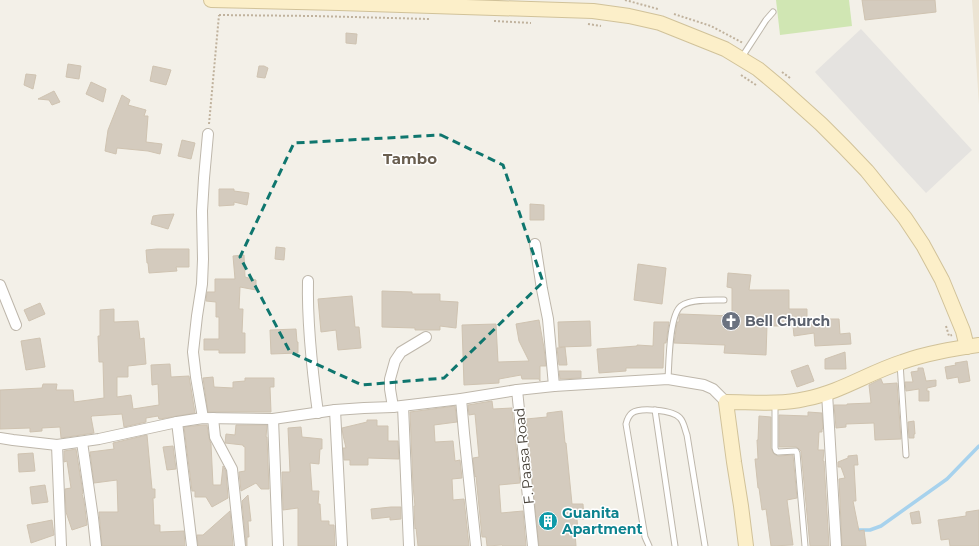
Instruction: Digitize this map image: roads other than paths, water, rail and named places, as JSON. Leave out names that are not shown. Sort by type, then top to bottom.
[{"type":"street","points":[[211,0],[593,11],[629,16],[660,23],[725,49],[745,52],[758,69],[821,124],[867,171],[905,218],[923,245],[942,280],[963,331],[973,346],[942,351],[900,362],[851,384],[827,393],[800,400],[775,403],[726,402]]},
{"type":"street","points":[[203,418],[193,352],[196,316],[202,284],[202,211],[208,134]]},
{"type":"street","points":[[536,244],[548,319],[554,386]]},
{"type":"street","points":[[308,281],[310,354],[318,413]]},
{"type":"street","points":[[0,285],[16,325]]},
{"type":"street","points":[[409,546],[398,406],[390,389],[391,374],[395,361],[401,352],[426,337]]},
{"type":"street","points":[[0,438],[57,445],[82,442],[203,418],[273,419],[335,410],[398,406],[461,399],[554,386],[668,379],[704,385],[713,389],[726,402],[746,546]]},
{"type":"street","name":"F. Paasa Road","points":[[517,390],[533,546]]},
{"type":"street","points":[[827,393],[836,546]]},
{"type":"street","points":[[461,399],[476,546]]},
{"type":"street","points":[[335,410],[342,546]]},
{"type":"street","points":[[213,418],[215,437],[232,469],[240,546]]},
{"type":"street","points":[[273,419],[278,546]]},
{"type":"street","points":[[177,422],[192,546]]},
{"type":"street","points":[[82,442],[96,546]]},
{"type":"street","points":[[57,445],[61,546]]},
{"type":"lane","points":[[745,52],[773,12]]},
{"type":"lane","points":[[668,379],[670,334],[679,308],[682,305],[694,301],[724,300]]},
{"type":"lane","points":[[900,362],[906,455]]},
{"type":"lane","points":[[775,403],[776,451],[796,451],[797,453],[805,546]]},
{"type":"lane","points":[[654,410],[674,546]]},
{"type":"lane","points":[[649,546],[645,537],[626,424],[628,417],[632,412],[654,410],[675,414],[682,421],[687,435],[705,546]]},
{"type":"waterway","points":[[855,530],[870,530],[881,526],[947,479],[979,446]]},
{"type":"place","name":"Bell Church","points":[[731,321]]},
{"type":"place","name":"Guanita Apartment","points":[[548,521]]},
{"type":"district","name":"Tambo","points":[[410,159]]}]
